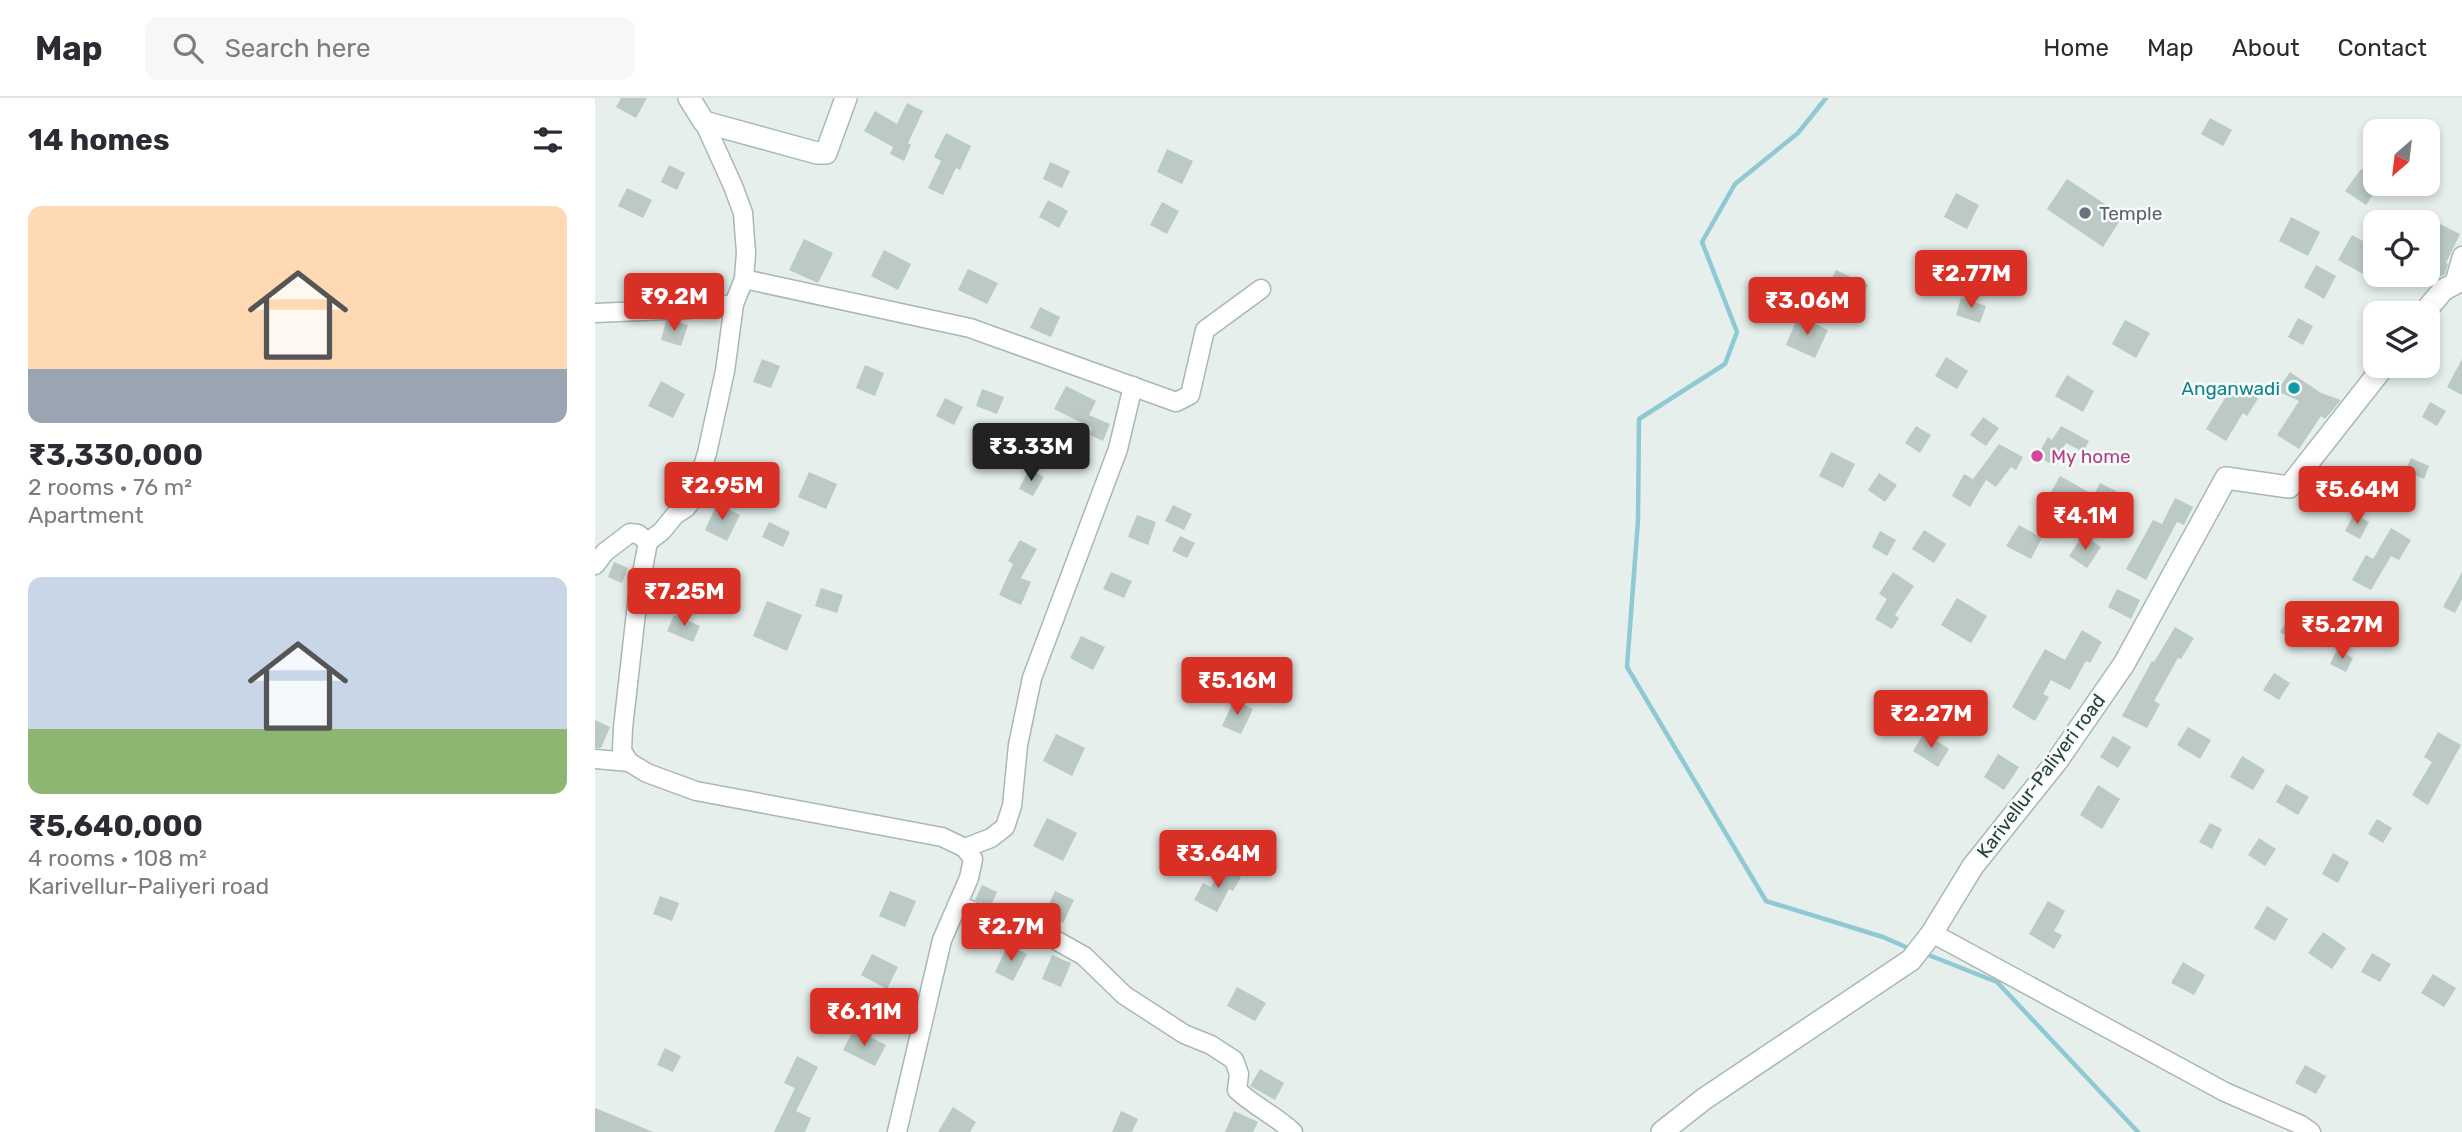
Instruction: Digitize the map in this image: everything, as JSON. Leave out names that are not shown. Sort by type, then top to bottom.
[{"type":"street","points":[[689,98],[703,122],[743,213],[744,279],[734,304],[723,383],[693,499],[662,531],[648,541],[638,595],[622,751],[629,762],[647,773],[696,791],[941,837],[965,848],[973,859],[969,878],[942,940],[897,1132]]},
{"type":"street","points":[[703,122],[817,153],[826,153],[846,98]]},
{"type":"street","points":[[2434,301],[2443,290],[2458,282],[2462,256]]},
{"type":"street","points":[[744,279],[970,328],[1175,402],[1190,395],[1205,330],[1261,289]]},
{"type":"street","points":[[595,313],[734,304]]},
{"type":"street","name":"Karivellur-Paliyeri road","points":[[1662,1132],[1704,1099],[1911,960],[1932,933],[1973,866],[2057,761],[2124,664],[2227,478],[2289,487],[2375,378]]},
{"type":"street","points":[[965,848],[991,838],[1005,827],[1012,806],[1019,745],[1033,678],[1118,449],[1133,386]]},
{"type":"street","points":[[595,565],[605,552],[630,533],[638,534],[648,541]]},
{"type":"street","points":[[595,759],[629,762]]},
{"type":"street","points":[[957,905],[994,919],[1036,929],[1084,956],[1124,995],[1175,1028],[1211,1045],[1234,1060],[1239,1074],[1237,1090],[1248,1101],[1284,1123],[1293,1132]]},
{"type":"street","points":[[1932,933],[2225,1092],[2301,1125],[2311,1132]]},
{"type":"building","points":[[621,98],[647,98],[636,118],[616,107]]},
{"type":"building","points":[[907,103],[923,111],[908,143],[911,145],[904,161],[890,154],[893,147],[864,131],[875,111],[897,124]]},
{"type":"building","points":[[2210,118],[2232,130],[2223,146],[2201,134]]},
{"type":"building","points":[[946,133],[971,146],[960,170],[956,168],[943,195],[928,188],[941,161],[934,157]]},
{"type":"building","points":[[1167,149],[1193,161],[1182,184],[1157,172]]},
{"type":"building","points":[[1050,162],[1070,171],[1062,188],[1043,179]]},
{"type":"building","points":[[669,165],[685,173],[677,190],[661,182]]},
{"type":"building","points":[[2361,169],[2363,196],[2372,196],[2366,205],[2345,191]]},
{"type":"building","name":"Temple","points":[[2067,179],[2123,216],[2103,247],[2047,209]]},
{"type":"building","points":[[627,188],[652,200],[643,218],[618,206]]},
{"type":"building","points":[[1956,193],[1979,205],[1967,229],[1944,217]]},
{"type":"building","points":[[1048,200],[1068,211],[1059,228],[1039,217]]},
{"type":"building","points":[[1162,202],[1179,211],[1167,234],[1150,225]]},
{"type":"building","points":[[2291,217],[2320,232],[2308,256],[2279,241]]},
{"type":"building","points":[[2440,224],[2460,234],[2446,263],[2445,274],[2440,277]]},
{"type":"building","points":[[2352,235],[2363,241],[2363,274],[2338,260]]},
{"type":"building","points":[[804,239],[833,253],[818,283],[789,270]]},
{"type":"building","points":[[884,250],[911,264],[898,290],[871,276]]},
{"type":"building","points":[[2316,265],[2336,276],[2324,299],[2304,287]]},
{"type":"building","points":[[968,269],[998,283],[987,304],[958,290]]},
{"type":"building","points":[[1836,270],[1868,285],[1854,315],[1822,299]]},
{"type":"building","points":[[1961,298],[1986,306],[1980,323],[1956,315]]},
{"type":"building","points":[[1040,307],[1060,317],[1051,337],[1030,328]]},
{"type":"building","points":[[1798,316],[1828,330],[1815,358],[1786,345]]},
{"type":"building","points":[[2298,318],[2313,326],[2303,345],[2288,337]]},
{"type":"building","points":[[2125,320],[2150,333],[2136,358],[2112,344]]},
{"type":"building","points":[[666,321],[688,325],[681,346],[661,340]]},
{"type":"building","points":[[1946,357],[1968,371],[1957,389],[1935,376]]},
{"type":"building","points":[[762,359],[780,366],[771,388],[753,382]]},
{"type":"building","points":[[2462,359],[2462,395],[2447,387]]},
{"type":"building","points":[[865,365],[884,373],[875,396],[856,388]]},
{"type":"building","points":[[2290,372],[2321,393],[2341,400],[2325,419],[2321,416],[2299,449],[2277,435],[2299,401],[2277,391]]},
{"type":"building","points":[[2067,375],[2094,391],[2083,412],[2055,396]]},
{"type":"building","points":[[661,381],[685,394],[673,418],[648,406]]},
{"type":"building","points":[[2235,382],[2259,397],[2247,416],[2243,413],[2226,441],[2206,429]]},
{"type":"building","points":[[1066,386],[1096,401],[1089,415],[1110,424],[1103,441],[1090,435],[1092,428],[1054,409]]},
{"type":"building","points":[[982,389],[1004,397],[997,414],[976,406]]},
{"type":"building","points":[[945,398],[963,407],[954,425],[936,416]]},
{"type":"building","points":[[2430,402],[2446,411],[2437,426],[2422,417]]},
{"type":"building","points":[[1983,417],[1999,428],[1986,446],[1970,435]]},
{"type":"building","points":[[1916,426],[1931,435],[1920,453],[1905,443]]},
{"type":"building","points":[[2061,426],[2089,441],[2083,452],[2066,443],[2053,465],[2037,456],[2048,437],[2052,440]]},
{"type":"building","points":[[1999,444],[2023,457],[2016,470],[2011,467],[1996,487],[1986,480],[1970,507],[1952,496],[1964,474],[1973,479]]},
{"type":"building","points":[[1831,452],[1855,464],[1843,488],[1819,476]]},
{"type":"building","points":[[2411,458],[2429,466],[2424,479],[2405,471]]},
{"type":"building","points":[[1029,469],[1044,477],[1033,496],[1019,489]]},
{"type":"building","points":[[809,472],[837,484],[826,509],[798,497]]},
{"type":"building","points":[[1879,473],[1897,485],[1885,502],[1868,490]]},
{"type":"building","points":[[755,474],[770,480],[760,501],[745,495]]},
{"type":"building","points":[[2060,476],[2094,495],[2100,483],[2124,495],[2112,520],[2077,503],[2070,515],[2046,501]]},
{"type":"building","points":[[2175,498],[2193,507],[2184,525],[2177,522],[2146,580],[2126,569],[2153,520],[2162,524]]},
{"type":"building","points":[[717,504],[740,515],[727,541],[705,530]]},
{"type":"building","points":[[1173,505],[1192,514],[1184,530],[1165,521]]},
{"type":"building","points":[[2354,514],[2369,522],[2360,539],[2345,531]]},
{"type":"building","points":[[1137,515],[1156,522],[1148,545],[1128,537]]},
{"type":"building","points":[[769,522],[790,532],[783,547],[762,537]]},
{"type":"building","points":[[2019,525],[2042,538],[2031,559],[2006,546]]},
{"type":"building","points":[[2391,528],[2411,540],[2399,560],[2391,556],[2371,590],[2352,580],[2366,555],[2373,559]]},
{"type":"building","points":[[1924,530],[1946,544],[1934,563],[1912,549]]},
{"type":"building","points":[[1880,531],[1896,540],[1887,556],[1872,547]]},
{"type":"building","points":[[2083,535],[2101,547],[2087,568],[2069,556]]},
{"type":"building","points":[[1180,536],[1195,543],[1187,558],[1172,551]]},
{"type":"building","points":[[1020,540],[1037,549],[1021,578],[1031,582],[1021,605],[999,595],[1013,564],[1008,561]]},
{"type":"building","points":[[614,562],[628,568],[622,583],[608,577]]},
{"type":"building","points":[[1111,572],[1132,581],[1124,598],[1103,589]]},
{"type":"building","points":[[1893,572],[1914,586],[1895,615],[1899,618],[1892,629],[1875,619],[1887,599],[1879,594]]},
{"type":"building","points":[[2462,572],[2462,599],[2455,613],[2443,607]]},
{"type":"building","points":[[821,588],[843,595],[837,613],[815,606]]},
{"type":"building","points":[[2117,589],[2140,600],[2131,619],[2108,607]]},
{"type":"building","points":[[1957,598],[1987,616],[1971,643],[1941,625]]},
{"type":"building","points":[[767,601],[802,615],[787,651],[753,636]]},
{"type":"building","points":[[674,615],[700,626],[693,642],[667,631]]},
{"type":"building","points":[[2290,617],[2307,629],[2298,644],[2280,632]]},
{"type":"building","points":[[2175,627],[2194,638],[2181,659],[2178,658],[2154,701],[2160,704],[2147,728],[2122,716],[2152,661],[2154,662]]},
{"type":"building","points":[[2082,630],[2102,642],[2090,663],[2086,661],[2070,690],[2051,680],[2043,694],[2049,697],[2035,721],[2012,707],[2045,649],[2065,660]]},
{"type":"building","points":[[1081,636],[1105,647],[1093,670],[1070,658]]},
{"type":"building","points":[[2337,650],[2353,658],[2346,672],[2330,664]]},
{"type":"building","points":[[2274,673],[2290,683],[2279,700],[2263,690]]},
{"type":"building","points":[[1234,700],[1253,709],[1241,734],[1222,726]]},
{"type":"building","points":[[595,720],[610,727],[601,748],[595,748]]},
{"type":"building","points":[[2188,727],[2211,740],[2200,759],[2177,745]]},
{"type":"building","points":[[2438,732],[2461,745],[2428,805],[2412,795],[2432,762],[2424,757]]},
{"type":"building","points":[[1924,733],[1949,749],[1938,767],[1913,751]]},
{"type":"building","points":[[1056,734],[1085,748],[1072,776],[1043,761]]},
{"type":"building","points":[[2113,736],[2131,747],[2118,768],[2100,757]]},
{"type":"building","points":[[1998,754],[2019,767],[2004,790],[1984,777]]},
{"type":"building","points":[[2242,756],[2265,770],[2253,790],[2230,777]]},
{"type":"building","points":[[2286,784],[2309,797],[2298,815],[2276,802]]},
{"type":"building","points":[[2098,785],[2120,799],[2102,829],[2080,815]]},
{"type":"building","points":[[1047,818],[1077,833],[1063,861],[1033,846]]},
{"type":"building","points":[[2377,819],[2392,828],[2383,843],[2368,834]]},
{"type":"building","points":[[2210,823],[2222,829],[2212,849],[2199,842]]},
{"type":"building","points":[[2259,838],[2276,849],[2265,866],[2248,855]]},
{"type":"building","points":[[2333,853],[2349,862],[2338,883],[2322,874]]},
{"type":"building","points":[[1223,867],[1241,877],[1233,891],[1229,889],[1217,912],[1194,900],[1203,883],[1211,887]]},
{"type":"building","points":[[982,885],[997,892],[991,906],[975,900]]},
{"type":"building","points":[[890,891],[916,901],[905,927],[879,916]]},
{"type":"building","points":[[1055,891],[1074,900],[1063,923],[1044,914]]},
{"type":"building","points":[[660,896],[679,903],[672,921],[653,914]]},
{"type":"building","points":[[2048,901],[2065,911],[2054,931],[2062,935],[2054,949],[2029,934]]},
{"type":"building","points":[[2267,906],[2288,919],[2275,941],[2254,928]]},
{"type":"building","points":[[2323,932],[2346,948],[2332,969],[2308,953]]},
{"type":"building","points":[[1008,945],[1027,954],[1013,981],[995,972]]},
{"type":"building","points":[[2372,953],[2391,964],[2380,982],[2361,972]]},
{"type":"building","points":[[872,954],[898,967],[887,989],[861,975]]},
{"type":"building","points":[[1052,955],[1071,963],[1061,987],[1042,979]]},
{"type":"building","points":[[2183,962],[2205,975],[2194,995],[2171,983]]},
{"type":"building","points":[[2433,974],[2456,988],[2444,1007],[2421,993]]},
{"type":"building","points":[[1237,987],[1266,1003],[1255,1021],[1227,1006]]},
{"type":"building","points":[[854,1029],[886,1045],[875,1066],[843,1050]]},
{"type":"building","points":[[665,1048],[681,1056],[673,1072],[657,1065]]},
{"type":"building","points":[[797,1056],[818,1067],[796,1111],[811,1118],[805,1132],[774,1132],[795,1088],[784,1083]]},
{"type":"building","points":[[2305,1065],[2326,1076],[2316,1094],[2295,1083]]},
{"type":"building","points":[[1260,1069],[1284,1083],[1275,1100],[1250,1086]]},
{"type":"building","points":[[953,1107],[976,1122],[970,1132],[938,1132]]},
{"type":"building","points":[[595,1108],[622,1119],[653,1132],[595,1132]]},
{"type":"building","points":[[1121,1111],[1138,1119],[1132,1132],[1112,1132]]},
{"type":"building","points":[[1234,1111],[1258,1122],[1253,1132],[1225,1132]]},
{"type":"waterway","points":[[1826,98],[1798,133],[1735,184],[1702,242],[1737,332],[1725,364],[1639,419],[1638,520],[1627,667],[1766,901],[1883,937],[1908,948]]},
{"type":"waterway","points":[[1926,954],[1997,982],[2138,1132]]},
{"type":"place","name":"Temple","points":[[2085,213]]},
{"type":"place","name":"Anganwadi","points":[[2294,388]]},
{"type":"place","name":"My home","points":[[2037,456]]}]
